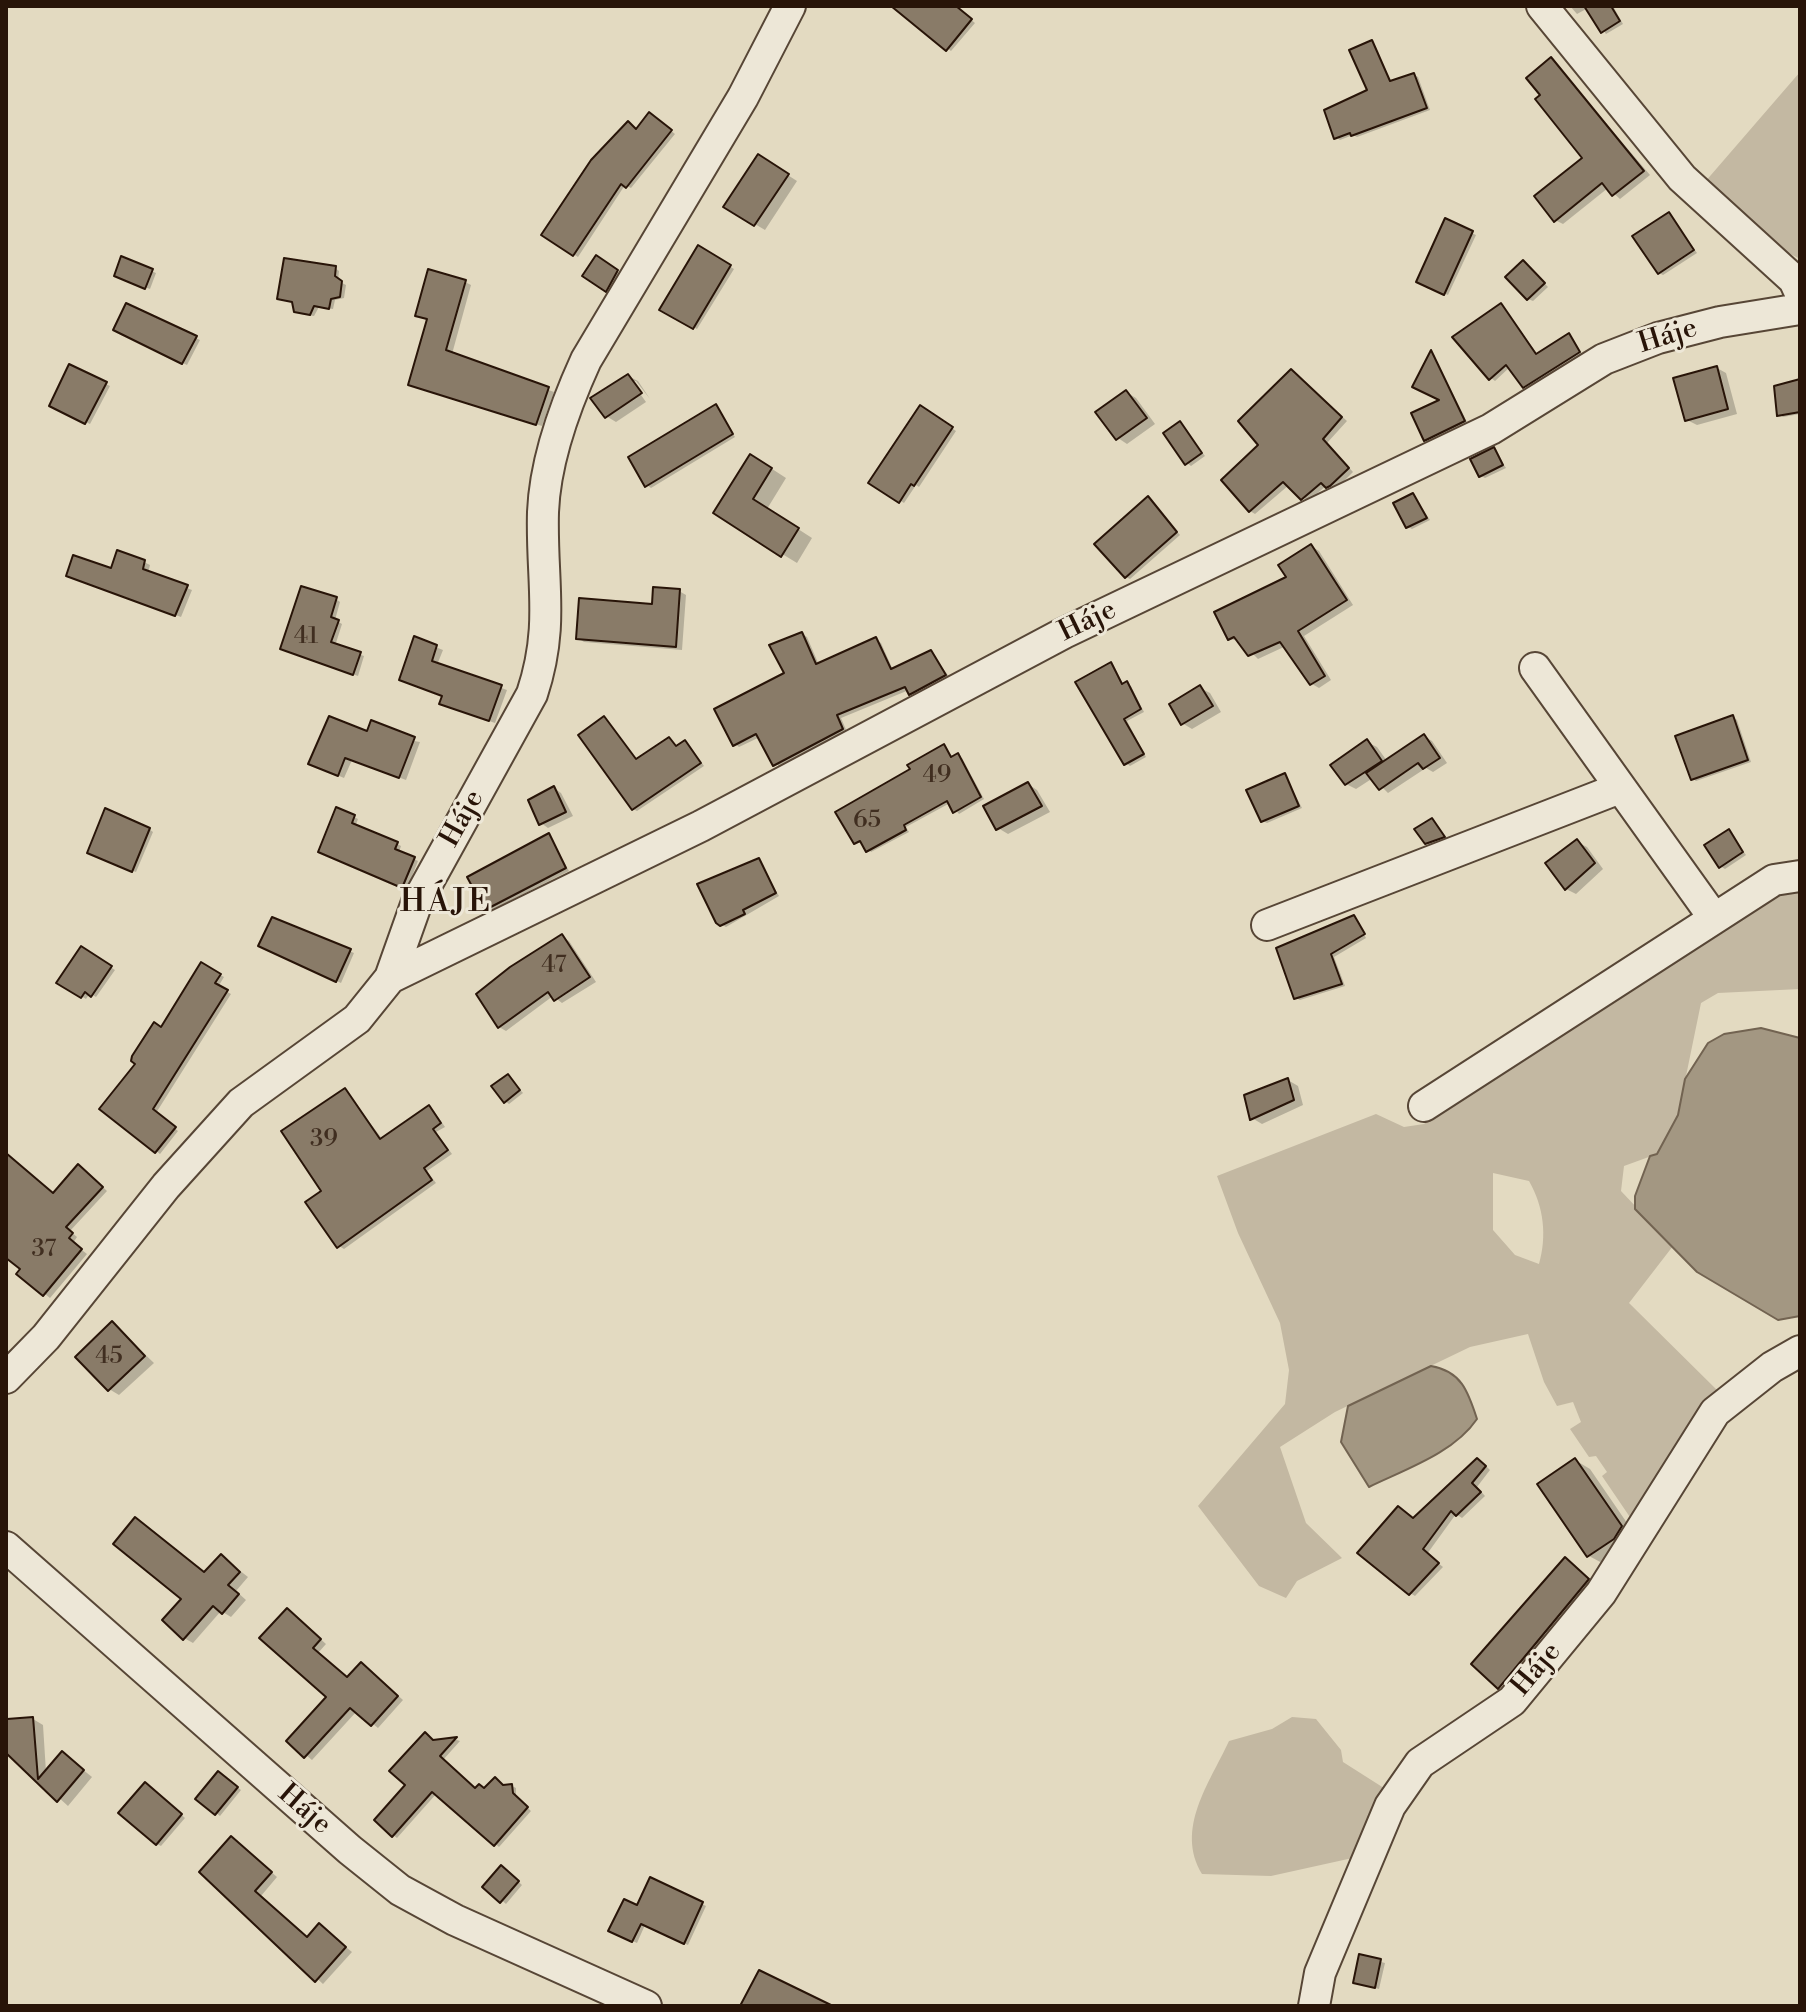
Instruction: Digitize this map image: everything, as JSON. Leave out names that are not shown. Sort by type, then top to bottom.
[{"type":"street","name":"Háje","points":[[6,1378],[46,1337],[166,1186],[241,1103],[357,1019],[390,978],[417,902],[532,694],[542,664],[547,634],[543,510],[566,406],[586,360],[743,97],[790,6]]},
{"type":"street","points":[[1542,6],[1682,178],[1794,280],[1800,293]]},
{"type":"street","name":"Háje","points":[[390,978],[701,826],[1064,633],[1491,429],[1604,359],[1658,338],[1720,322],[1800,309]]},
{"type":"street","points":[[1535,668],[1714,918]]},
{"type":"street","points":[[1267,925],[1620,788]]},
{"type":"street","points":[[1424,1106],[1774,880],[1800,876]]},
{"type":"street","name":"Háje","points":[[1314,2006],[1320,1973],[1390,1806],[1420,1763],[1512,1701],[1601,1593],[1715,1412],[1772,1367],[1800,1351]]},
{"type":"street","name":"Háje","points":[[6,1547],[338,1840],[400,1890],[455,1920],[646,2006]]},
{"type":"shaded area","points":[[1800,72],[1800,259],[1764,240],[1698,190]]},
{"type":"shaded area","points":[[1787,890],[1800,892],[1800,989],[1718,993],[1701,1003],[1678,1115],[1657,1154],[1624,1166],[1621,1191],[1673,1246],[1629,1303],[1719,1392],[1636,1526],[1602,1476],[1607,1472],[1596,1456],[1589,1457],[1570,1429],[1581,1422],[1573,1402],[1557,1406],[1544,1382],[1528,1334],[1470,1347],[1335,1412],[1280,1447],[1306,1523],[1342,1558],[1297,1581],[1286,1598],[1259,1586],[1198,1506],[1285,1404],[1289,1370],[1280,1323],[1238,1233],[1217,1176],[1376,1114],[1404,1127],[1424,1124],[1513,1054],[1631,980]],"holes":[[[1493,1173],[1529,1181],[1543,1222],[1539,1264],[1515,1255],[1493,1230]]]},
{"type":"shaded area","points":[[1761,1028],[1800,1038],[1800,1316],[1778,1320],[1697,1272],[1635,1209],[1635,1196],[1650,1156],[1657,1154],[1678,1115],[1685,1079],[1708,1043],[1724,1034]]},
{"type":"shaded area","points":[[1431,1366],[1450,1372],[1462,1384],[1477,1419],[1442,1451],[1369,1487],[1341,1442],[1348,1406]]},
{"type":"shaded area","points":[[1292,1717],[1316,1719],[1341,1750],[1343,1762],[1387,1790],[1357,1857],[1271,1876],[1202,1874],[1192,1840],[1193,1823],[1229,1741],[1272,1729]]},
{"type":"building","points":[[891,6],[956,6],[972,19],[946,51]]},
{"type":"building","points":[[1584,6],[1611,6],[1620,21],[1601,33]]},
{"type":"building","points":[[1372,40],[1390,81],[1414,73],[1427,108],[1351,136],[1350,133],[1334,139],[1324,110],[1367,90],[1349,50]]},
{"type":"building","points":[[1551,57],[1644,171],[1612,196],[1602,183],[1554,222],[1534,196],[1582,158],[1535,99],[1540,95],[1526,78]]},
{"type":"building","points":[[649,112],[672,130],[626,188],[621,184],[573,256],[541,235],[591,160],[628,121],[636,129]]},
{"type":"building","points":[[758,154],[789,174],[754,226],[723,207]]},
{"type":"building","points":[[1669,212],[1694,250],[1658,274],[1632,236]]},
{"type":"building","points":[[1445,218],[1473,231],[1444,295],[1416,282]]},
{"type":"building","points":[[698,245],[731,265],[693,329],[659,310]]},
{"type":"building","points":[[596,255],[618,270],[606,292],[582,276]]},
{"type":"building","points":[[121,256],[153,269],[145,289],[114,276]]},
{"type":"building","points":[[284,258],[336,266],[335,276],[342,281],[340,297],[331,299],[329,309],[314,306],[310,315],[294,312],[292,302],[277,299]]},
{"type":"building","points":[[1523,260],[1545,283],[1527,300],[1505,277]]},
{"type":"building","points":[[428,269],[466,280],[446,350],[549,387],[536,425],[408,385],[427,319],[415,316]]},
{"type":"building","points":[[126,303],[197,336],[182,364],[113,330]]},
{"type":"building","points":[[1501,303],[1536,354],[1569,333],[1580,352],[1523,388],[1506,365],[1489,380],[1452,337]]},
{"type":"building","points":[[1431,350],[1465,421],[1424,441],[1411,413],[1439,400],[1412,387]]},
{"type":"building","points":[[69,364],[107,382],[85,424],[49,406]]},
{"type":"building","points":[[1717,366],[1728,409],[1685,421],[1673,378]]},
{"type":"building","points":[[1291,369],[1342,417],[1323,439],[1349,468],[1330,486],[1326,488],[1321,483],[1301,500],[1283,482],[1249,512],[1221,480],[1258,445],[1238,421]]},
{"type":"building","points":[[628,374],[642,393],[605,418],[590,398]]},
{"type":"building","points":[[1800,379],[1800,412],[1777,416],[1774,386]]},
{"type":"building","points":[[1126,390],[1147,418],[1116,440],[1095,412]]},
{"type":"building","points":[[716,404],[733,434],[645,487],[628,457]]},
{"type":"building","points":[[920,405],[953,427],[899,503],[868,483]]},
{"type":"building","points":[[1180,421],[1202,453],[1185,465],[1163,433]]},
{"type":"building","points":[[1494,447],[1503,465],[1479,477],[1470,459]]},
{"type":"building","points":[[750,454],[772,468],[753,499],[799,528],[781,557],[713,513]]},
{"type":"building","points":[[1413,493],[1427,518],[1406,528],[1393,503]]},
{"type":"building","points":[[1148,496],[1177,532],[1125,578],[1094,544]]},
{"type":"building","points":[[1311,544],[1347,600],[1298,631],[1325,676],[1310,685],[1280,642],[1248,656],[1234,637],[1228,640],[1214,612],[1286,577],[1278,565]]},
{"type":"building","points":[[117,550],[145,560],[143,569],[188,585],[175,616],[66,576],[73,555],[111,568]]},
{"type":"building","points":[[301,586],[337,597],[331,617],[339,620],[331,642],[361,652],[353,675],[280,649]]},
{"type":"building","points":[[653,587],[680,589],[676,647],[576,639],[579,598],[652,604]]},
{"type":"building","points":[[802,632],[816,664],[876,637],[891,669],[931,650],[946,675],[909,695],[905,687],[837,715],[843,729],[773,766],[756,734],[733,746],[714,709],[784,673],[769,645]]},
{"type":"building","points":[[414,636],[437,645],[432,661],[502,685],[489,721],[439,704],[442,696],[399,680]]},
{"type":"building","points":[[1111,662],[1122,684],[1127,681],[1141,709],[1124,719],[1144,754],[1124,765],[1075,682]]},
{"type":"building","points":[[1200,685],[1213,706],[1181,725],[1169,704]]},
{"type":"building","points":[[1733,715],[1748,760],[1691,780],[1675,736]]},
{"type":"building","points":[[329,716],[367,731],[371,720],[415,737],[399,778],[345,758],[338,776],[308,764]]},
{"type":"building","points":[[604,716],[636,759],[669,737],[676,746],[685,740],[701,763],[632,810],[578,735]]},
{"type":"building","points":[[1424,734],[1440,758],[1423,769],[1418,763],[1379,790],[1366,773]]},
{"type":"building","points":[[1367,739],[1382,761],[1345,785],[1330,765]]},
{"type":"building","points":[[944,744],[951,757],[958,753],[981,797],[953,813],[947,801],[904,825],[906,830],[866,852],[860,841],[854,844],[835,812],[910,769],[907,765]]},
{"type":"building","points":[[1285,773],[1299,806],[1261,822],[1246,790]]},
{"type":"building","points":[[1028,782],[1042,806],[996,830],[983,806]]},
{"type":"building","points":[[554,786],[566,812],[539,825],[528,800]]},
{"type":"building","points":[[336,807],[355,815],[352,823],[398,842],[395,849],[415,857],[402,888],[318,852]]},
{"type":"building","points":[[105,808],[150,828],[132,872],[87,853]]},
{"type":"building","points":[[1432,818],[1445,837],[1425,844],[1414,829]]},
{"type":"building","points":[[1729,829],[1743,852],[1719,868],[1704,845]]},
{"type":"building","points":[[549,833],[566,868],[485,910],[467,877]]},
{"type":"building","points":[[1577,839],[1595,863],[1565,890],[1545,863]]},
{"type":"building","points":[[759,858],[776,893],[720,926],[697,884]]},
{"type":"building","points":[[1354,915],[1365,934],[1331,954],[1342,984],[1294,999],[1276,948]]},
{"type":"building","points":[[272,917],[351,949],[336,982],[258,946]]},
{"type":"building","points":[[562,934],[590,977],[554,1001],[548,992],[498,1028],[476,994],[510,967]]},
{"type":"building","points":[[81,946],[112,966],[91,997],[85,992],[81,998],[56,983]]},
{"type":"building","points":[[201,962],[221,974],[215,983],[228,990],[153,1109],[176,1127],[155,1153],[99,1109],[135,1064],[131,1061],[132,1056],[154,1022],[161,1027]]},
{"type":"building","points":[[508,1074],[520,1090],[504,1103],[491,1086]]},
{"type":"building","points":[[1288,1078],[1294,1100],[1250,1120],[1244,1095]]},
{"type":"building","points":[[345,1088],[380,1139],[429,1105],[441,1123],[433,1129],[448,1150],[424,1168],[432,1180],[337,1248],[305,1202],[321,1191],[281,1131]]},
{"type":"building","points":[[6,1153],[53,1193],[78,1164],[103,1187],[66,1227],[73,1233],[69,1238],[82,1249],[43,1296],[16,1274],[20,1269],[6,1258]]},
{"type":"building","points":[[112,1321],[145,1356],[108,1391],[75,1357]]},
{"type":"building","points":[[1477,1458],[1486,1466],[1472,1483],[1481,1492],[1456,1516],[1451,1511],[1423,1549],[1439,1563],[1409,1595],[1357,1553],[1398,1506],[1413,1518]]},
{"type":"building","points":[[1575,1458],[1622,1526],[1614,1539],[1587,1557],[1537,1484]]},
{"type":"building","points":[[135,1517],[204,1572],[221,1554],[240,1572],[228,1585],[239,1594],[222,1614],[213,1606],[183,1640],[162,1620],[181,1599],[113,1544]]},
{"type":"building","points":[[1565,1557],[1589,1579],[1498,1689],[1471,1664]]},
{"type":"building","points":[[287,1608],[321,1639],[313,1648],[347,1677],[361,1662],[398,1696],[371,1726],[350,1708],[304,1758],[286,1741],[326,1697],[259,1638]]},
{"type":"building","points":[[33,1717],[38,1779],[62,1751],[84,1770],[57,1802],[6,1753],[7,1719]]},
{"type":"building","points":[[425,1732],[433,1740],[457,1737],[440,1756],[475,1788],[479,1784],[484,1788],[495,1777],[503,1785],[512,1784],[513,1793],[528,1807],[494,1846],[432,1792],[392,1837],[374,1820],[405,1785],[389,1771]]},
{"type":"building","points":[[218,1771],[238,1787],[215,1815],[195,1799]]},
{"type":"building","points":[[145,1782],[182,1814],[156,1845],[118,1813]]},
{"type":"building","points":[[231,1836],[272,1872],[255,1891],[307,1937],[319,1923],[346,1947],[315,1982],[199,1872]]},
{"type":"building","points":[[501,1865],[519,1881],[500,1903],[482,1887]]},
{"type":"building","points":[[650,1877],[703,1902],[684,1944],[641,1924],[632,1942],[608,1931],[624,1899],[637,1905]]},
{"type":"building","points":[[1359,1954],[1381,1959],[1375,1988],[1353,1983]]},
{"type":"building","points":[[759,1970],[833,2006],[740,2006]]},
{"type":"district","name":"HÁJE","points":[[446,903]]}]
